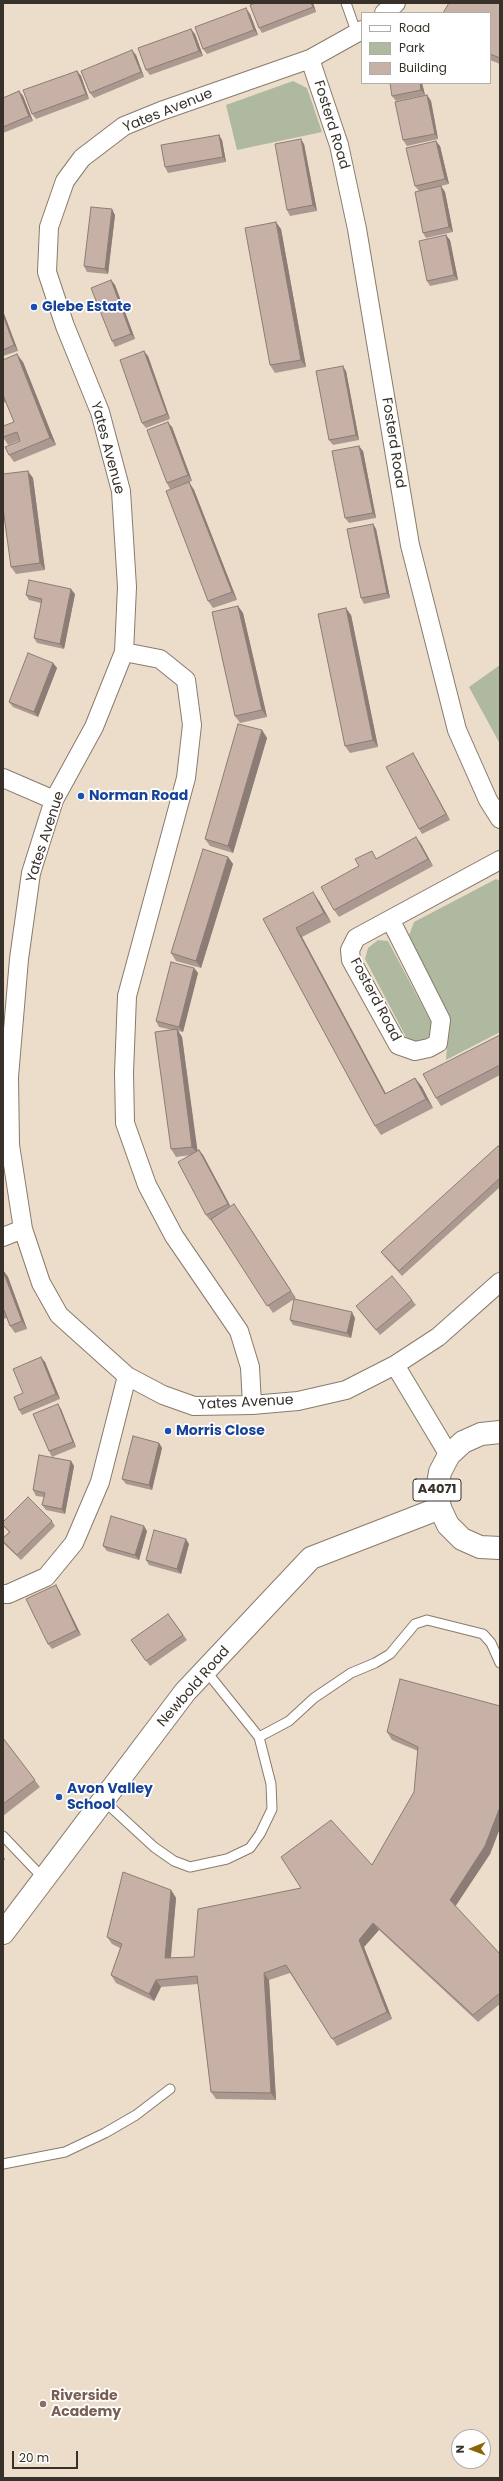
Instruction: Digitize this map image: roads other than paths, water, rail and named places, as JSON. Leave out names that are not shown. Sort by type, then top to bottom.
[{"type":"main road","name":"A4071","points":[[500,1432],[480,1434],[469,1439],[449,1455],[440,1472],[437,1490],[440,1508],[448,1525],[462,1539],[480,1547],[500,1548]]},
{"type":"main road","name":"Newbold Road","points":[[3,1933],[185,1692],[311,1558],[440,1508]]},
{"type":"street","points":[[385,12],[396,3]]},
{"type":"street","name":"Yates Avenue","points":[[359,32],[310,59],[161,111],[124,126],[82,158],[65,181],[49,227],[47,272],[65,326],[100,412],[121,491],[127,587],[124,652],[94,727],[54,800],[32,873],[19,959],[9,1077],[10,1145],[23,1229],[41,1284],[59,1315],[127,1376],[163,1395],[194,1406],[252,1405],[298,1401],[346,1390],[395,1365],[438,1337],[500,1282]]},
{"type":"street","name":"Fosterd Road","points":[[310,59],[339,145],[352,206],[410,545],[457,730],[488,800],[500,819]]},
{"type":"street","points":[[124,652],[160,659],[186,680],[192,725],[186,778],[127,996],[124,1073],[125,1123],[147,1186],[174,1236],[239,1331],[250,1367],[252,1405]]},
{"type":"street","points":[[3,778],[54,800]]},
{"type":"street","name":"Fosterd Road","points":[[391,921],[441,1020],[438,1043],[430,1048],[415,1051],[398,1046],[351,960],[350,950],[356,938],[391,921],[500,860]]},
{"type":"street","points":[[3,1237],[23,1229]]},
{"type":"street","points":[[395,1365],[449,1455]]},
{"type":"street","points":[[3,1594],[8,1594],[46,1577],[74,1543],[100,1482],[127,1376]]},
{"type":"lane","points":[[346,3],[359,32]]},
{"type":"lane","points":[[259,1737],[289,1721],[314,1698],[351,1673],[390,1654],[415,1624],[427,1620],[482,1634],[492,1642],[500,1663]]},
{"type":"lane","points":[[103,1800],[154,1848],[174,1861],[190,1867],[228,1859],[250,1848],[260,1834],[272,1809],[270,1784],[259,1737],[206,1671]]},
{"type":"lane","points":[[3,1836],[44,1879]]},
{"type":"lane","points":[[3,2164],[65,2152],[105,2134],[136,2115],[170,2089]]},
{"type":"place","name":"Glebe Estate","points":[[34,307]]},
{"type":"place","name":"Norman Road","points":[[81,796]]},
{"type":"place","name":"Morris Close","points":[[168,1431]]},
{"type":"place","name":"Avon Valley School","points":[[59,1797]]},
{"type":"place","name":"Riverside Academy","points":[[43,2404]]}]
